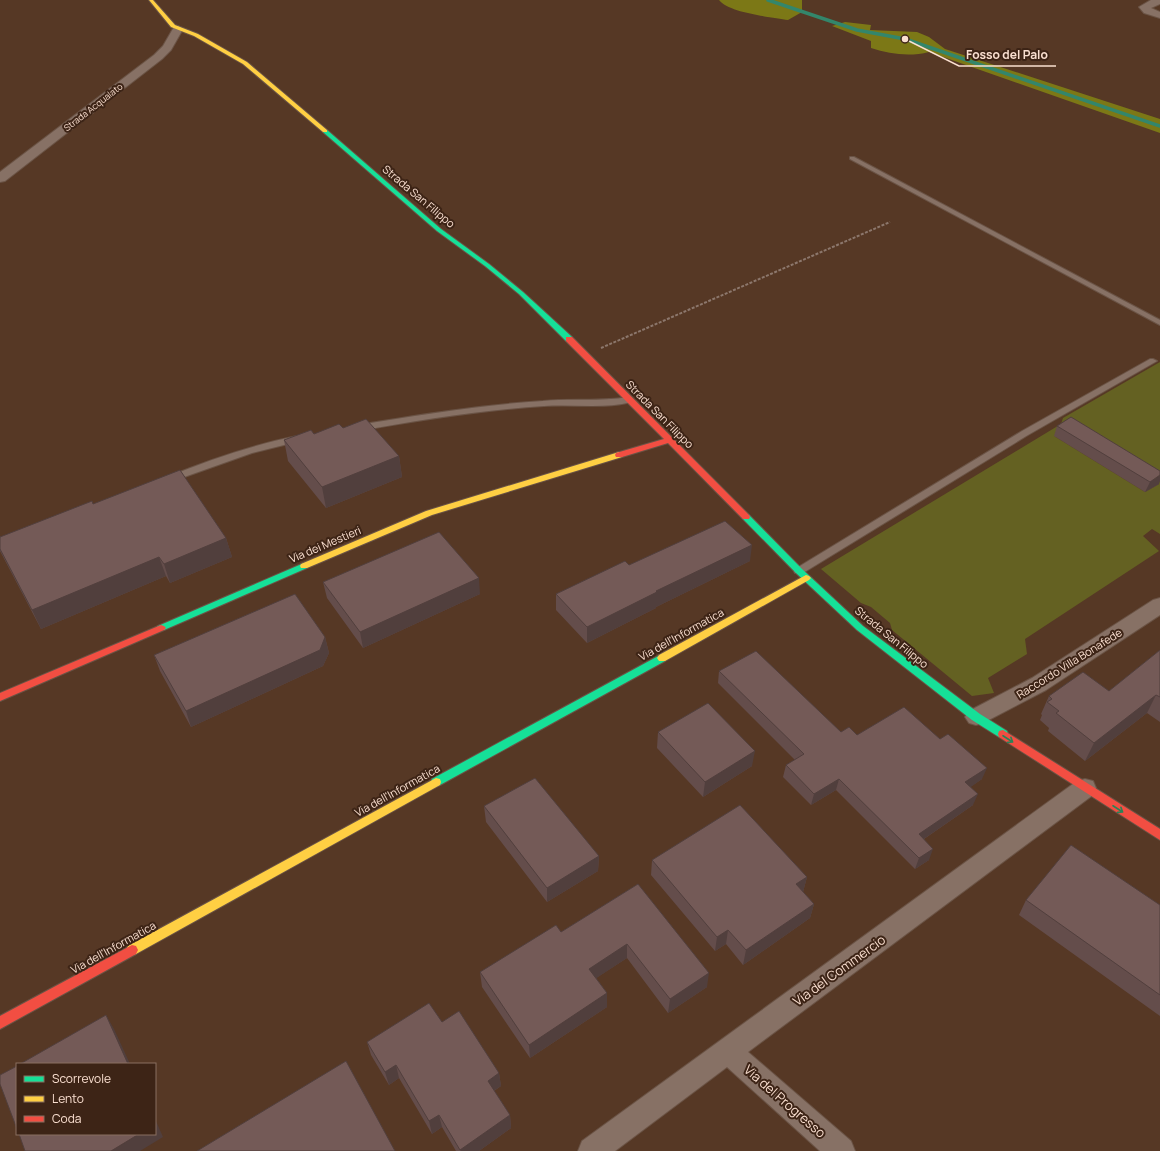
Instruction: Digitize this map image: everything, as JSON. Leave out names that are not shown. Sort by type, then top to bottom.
[{"type":"street","name":"Strada San Filippo","points":[[151,0],[167,21],[178,29],[194,34],[227,51],[252,68],[439,230],[487,265],[521,293],[585,355],[806,578],[860,628],[976,718],[1160,835]]},
{"type":"street","points":[[1160,0],[1144,7],[1148,11],[1160,15]]},
{"type":"street","name":"Strada Acqualato","points":[[0,178],[158,57],[167,48],[178,29]]},
{"type":"street","name":"Via dei Mestieri","points":[[0,696],[429,513],[669,440]]},
{"type":"street","name":"Via dell'Informatica","points":[[0,1023],[806,578]]},
{"type":"street","name":"Raccordo Villa Bonafede","points":[[976,718],[1039,684],[1160,604]]},
{"type":"street","name":"Via del Commercio","points":[[592,1151],[1085,788]]},
{"type":"street","name":"Via del Progresso","points":[[728,1051],[841,1151]]},
{"type":"lane","points":[[852,158],[1160,323]]},
{"type":"lane","points":[[799,571],[1025,433],[1153,361]]},
{"type":"lane","points":[[351,429],[482,408],[560,402],[616,403],[629,400]]},
{"type":"lane","points":[[165,481],[221,458],[247,450],[307,437]]},
{"type":"path","points":[[585,355],[890,222]]},
{"type":"shaded area","points":[[719,0],[802,0],[802,12],[788,20],[741,11],[724,4]]},
{"type":"shaded area","points":[[845,22],[871,25],[870,30],[917,32],[929,37],[945,49],[1160,119],[1160,133],[929,52],[922,54],[900,54],[871,48],[871,41],[832,26]]},
{"type":"shaded area","points":[[1160,362],[1160,534],[1152,529],[1143,536],[1159,551],[1025,639],[1027,654],[988,678],[994,693],[972,696],[892,630],[890,623],[871,607],[861,603],[821,569],[1061,424],[1063,418]],"holes":[[[1054,436],[1159,483],[1145,492]]]},
{"type":"building","points":[[1071,417],[1160,471],[1160,475],[1150,482],[1057,426]]},
{"type":"building","points":[[366,419],[399,456],[322,487],[284,440],[311,430],[314,434],[339,424],[343,428]]},
{"type":"building","points":[[180,470],[226,538],[164,564],[159,557],[32,610],[0,549],[0,537],[92,501],[93,504]]},
{"type":"building","points":[[725,521],[752,545],[656,591],[657,592],[587,627],[556,594],[625,561],[629,565]]},
{"type":"building","points":[[439,532],[479,578],[360,632],[323,582]]},
{"type":"building","points":[[295,594],[325,637],[320,650],[186,711],[154,655]]},
{"type":"building","points":[[1160,650],[1160,697],[1156,695],[1094,743],[1056,713],[1059,711],[1047,702],[1052,699],[1049,696],[1083,672],[1109,691]]},
{"type":"building","points":[[756,651],[841,732],[849,727],[857,735],[904,707],[940,739],[948,734],[987,768],[965,782],[978,794],[919,834],[933,849],[919,858],[839,779],[814,794],[786,765],[804,754],[719,671]]},
{"type":"building","points":[[708,703],[755,751],[705,782],[658,732]]},
{"type":"building","points":[[535,778],[599,856],[547,888],[484,806]]},
{"type":"building","points":[[740,805],[807,877],[796,884],[814,904],[746,950],[728,930],[717,937],[652,860]]},
{"type":"building","points":[[1071,845],[1160,905],[1160,995],[1026,900]]},
{"type":"building","points":[[638,884],[709,973],[670,999],[627,944],[589,969],[607,993],[529,1045],[480,972],[556,925],[561,932]]},
{"type":"building","points":[[429,1003],[442,1022],[459,1011],[499,1073],[488,1081],[510,1115],[460,1150],[439,1115],[429,1121],[396,1065],[385,1072],[367,1042]]},
{"type":"building","points":[[106,1015],[128,1063],[22,1063]]},
{"type":"building","points":[[346,1061],[395,1151],[197,1151]]},
{"type":"building","points":[[16,1067],[16,1126],[0,1084],[0,1075]]},
{"type":"building","points":[[19,1135],[137,1135],[111,1151],[25,1151]]},
{"type":"waterway","points":[[768,0],[857,30],[905,39],[1160,126]]},
{"type":"traffic: fast","points":[[325,131],[439,230],[487,265],[521,293],[569,339]]},
{"type":"traffic: fast","points":[[746,517],[799,571],[860,628],[976,717],[1003,734]]},
{"type":"traffic: fast","points":[[161,628],[304,566]]},
{"type":"traffic: fast","points":[[436,782],[662,658]]},
{"type":"traffic: slow","points":[[151,0],[173,26],[196,35],[245,63],[325,131]]},
{"type":"traffic: slow","points":[[304,566],[429,513],[619,455]]},
{"type":"traffic: slow","points":[[662,658],[806,578]]},
{"type":"traffic: slow","points":[[132,950],[436,782]]},
{"type":"traffic: jam","points":[[569,339],[746,517]]},
{"type":"traffic: jam","points":[[619,455],[669,440]]},
{"type":"traffic: jam","points":[[0,697],[161,628]]},
{"type":"traffic: jam","points":[[1003,734],[1160,835]]},
{"type":"traffic: jam","points":[[0,1023],[132,950]]},
{"type":"place","name":"Fosso del Palo","points":[[905,39]]}]
